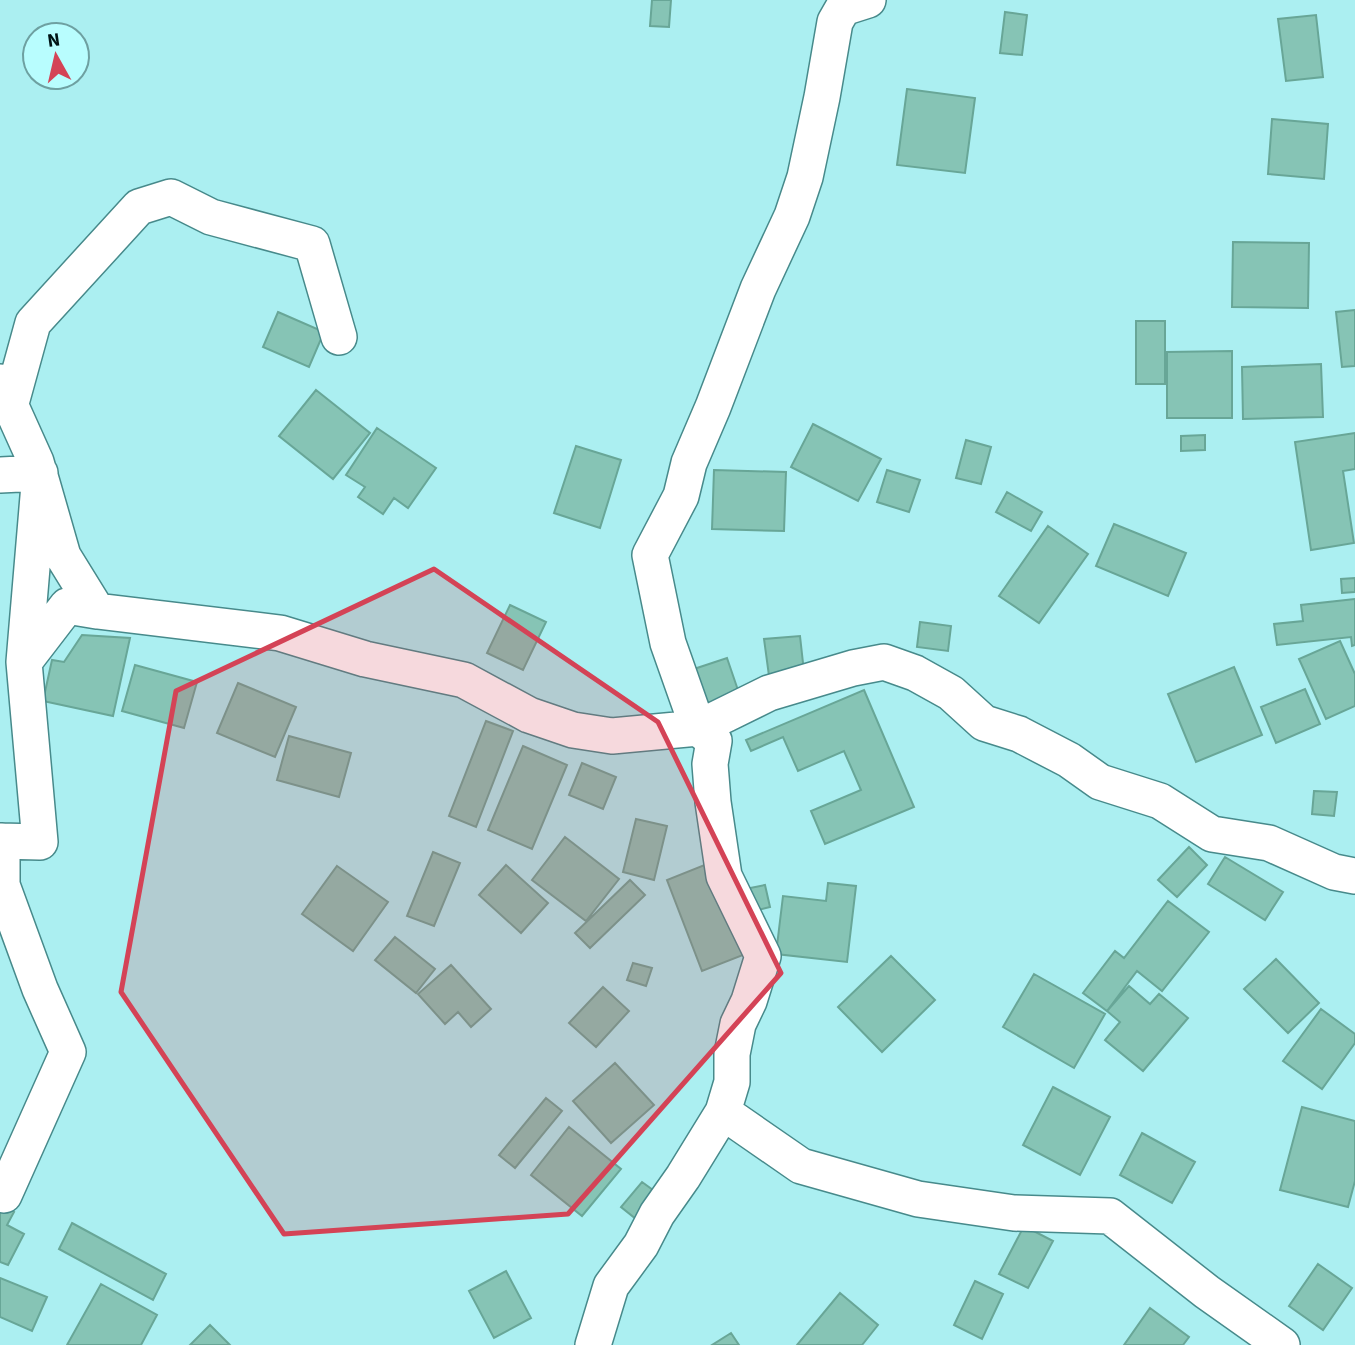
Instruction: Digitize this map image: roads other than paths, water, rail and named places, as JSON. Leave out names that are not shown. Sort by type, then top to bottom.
[{"type":"street","points":[[593,1345],[611,1286],[641,1245],[657,1214],[723,1112],[732,1082],[732,1054],[738,1024],[750,1001],[762,956],[724,876],[710,764],[714,741],[698,728],[668,643],[650,555],[681,496],[689,463],[758,289],[792,216],[805,177],[835,22],[843,8],[868,0]]},
{"type":"street","points":[[97,611],[63,556],[40,473],[6,393],[33,323],[139,206],[171,197],[211,217],[312,244],[339,337]]},
{"type":"street","points":[[0,475],[40,473]]},
{"type":"street","points":[[4,1195],[68,1052],[40,989],[2,885],[1,841],[40,842],[24,663],[14,623],[40,473]]},
{"type":"street","points":[[24,663],[67,606],[280,633],[365,659],[464,680],[529,715],[573,730],[612,736],[698,728],[769,693],[853,668],[884,663],[915,673],[951,693],[984,723],[1029,739],[1069,760],[1100,782],[1160,802],[1212,834],[1269,843],[1334,872],[1355,876]]},
{"type":"street","points":[[723,1112],[801,1166],[918,1199],[1014,1213],[1110,1216],[1207,1292],[1282,1345]]}]
